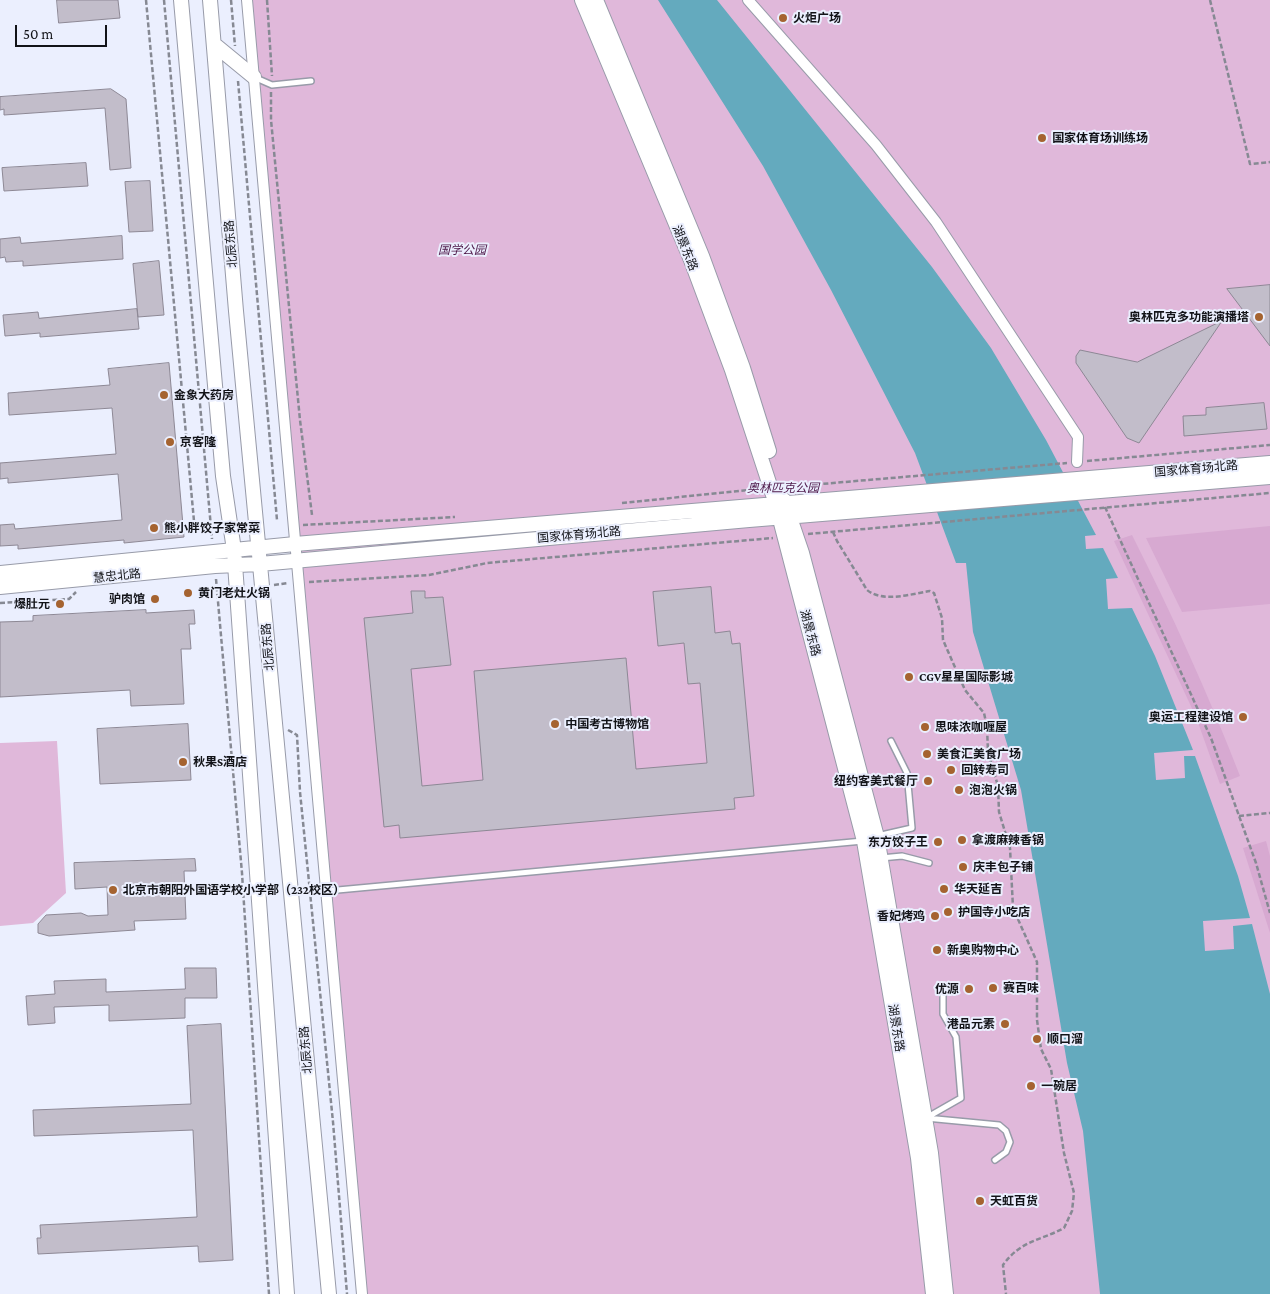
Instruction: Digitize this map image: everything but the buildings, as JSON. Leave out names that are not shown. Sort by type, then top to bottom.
[{"type":"street","points":[[181,0],[223,476],[234,550],[287,1294]]},
{"type":"street","name":"北辰东路","points":[[210,0],[236,311],[258,522],[258,549],[329,1294]]},
{"type":"street","points":[[247,0],[362,1294]]},
{"type":"street","name":"湖景东路","points":[[582,0],[690,260],[776,488]]},
{"type":"street","name":"湖景东路","points":[[596,0],[702,256],[742,368],[791,536],[870,839],[918,1158],[934,1294]]},
{"type":"street","points":[[748,0],[876,145],[936,222],[1078,437],[1073,462]]},
{"type":"street","points":[[215,45],[254,77]]},
{"type":"street","name":"国家体育场北路","points":[[234,550],[783,510],[923,505],[1086,488],[1122,476],[1270,462]]},
{"type":"street","name":"国家体育场北路","points":[[235,565],[260,564],[783,510],[918,491],[1136,488],[1270,477]]},
{"type":"street","name":"慧忠北路","points":[[0,574],[234,550]]},
{"type":"street","name":"慧忠北路","points":[[0,587],[235,565]]},
{"type":"street","name":"湖景东路","points":[[870,839],[881,858],[932,1153],[946,1294]]},
{"type":"lane","points":[[254,77],[272,85],[311,81]]},
{"type":"lane","points":[[326,892],[870,839],[912,828],[907,773],[891,741]]},
{"type":"lane","points":[[881,858],[902,856],[929,863]]},
{"type":"lane","points":[[926,1118],[960,1098],[956,1037],[943,1014],[943,994]]},
{"type":"lane","points":[[926,1118],[999,1125],[1006,1131],[1010,1142],[1006,1152],[995,1160]]},
{"type":"path","points":[[146,0],[194,532]]},
{"type":"path","points":[[164,0],[213,551]]},
{"type":"path","points":[[231,0],[277,520]]},
{"type":"path","points":[[267,0],[272,62],[273,139],[300,420],[312,515]]},
{"type":"path","points":[[1210,0],[1250,164],[1270,162]]},
{"type":"path","points":[[620,503],[914,475],[1270,445]]},
{"type":"path","points":[[1086,488],[1104,507],[1211,738],[1256,862],[1270,913]]},
{"type":"path","points":[[262,586],[298,582],[429,575],[487,563],[1270,493]]},
{"type":"path","points":[[294,527],[332,522],[456,517]]},
{"type":"path","points":[[833,532],[867,590],[874,596],[884,597],[930,591],[934,593],[942,618],[944,640],[965,690],[984,713],[987,727],[988,752],[998,786],[999,812],[1010,848],[1013,908],[1037,962],[1037,1020],[1041,1050],[1051,1069],[1064,1152],[1074,1193],[1072,1211],[1064,1228],[1021,1246],[1003,1265],[1006,1294]]},
{"type":"path","points":[[215,566],[242,873],[269,1294]]},
{"type":"path","points":[[0,603],[69,599],[91,578]]},
{"type":"path","points":[[275,720],[297,736],[300,792],[333,1113],[347,1294]]},
{"type":"path","points":[[1239,816],[1270,813]]},
{"type":"green space","name":"奥林匹克公园","points":[[251,0],[1270,0],[1270,1294],[367,1294]]},
{"type":"green space","points":[[57,741],[66,893],[33,923],[0,926],[0,743]]},
{"type":"shaded area","points":[[1270,526],[1270,604],[1182,612],[1146,538]]},
{"type":"shaded area","points":[[1132,535],[1189,654],[1240,776],[1220,784],[1196,717],[1114,541]]},
{"type":"shaded area","points":[[1266,841],[1270,856],[1270,933],[1243,848]]},
{"type":"water","points":[[658,0],[717,0],[932,267],[991,348],[1046,440],[1096,535],[1085,536],[1086,549],[1103,548],[1118,578],[1106,579],[1108,609],[1132,608],[1155,656],[1193,750],[1154,753],[1156,780],[1185,778],[1184,756],[1195,756],[1238,876],[1250,918],[1203,921],[1205,951],[1234,949],[1233,926],[1252,924],[1270,994],[1270,1294],[1100,1294],[1083,1131],[1067,1063],[1021,790],[973,632],[966,563],[956,563],[915,453],[831,290],[763,166]]},
{"type":"place","name":"火炬广场","points":[[783,18]]},
{"type":"place","name":"国家体育场训练场","points":[[1042,138]]},
{"type":"place","name":"奥林匹克多功能演播塔","points":[[1259,317]]},
{"type":"place","name":"金象大药房","points":[[164,395]]},
{"type":"place","name":"京客隆","points":[[170,442]]},
{"type":"place","name":"熊小胖饺子家常菜","points":[[154,528]]},
{"type":"place","name":"黄门老灶火锅","points":[[188,593]]},
{"type":"place","name":"驴肉馆","points":[[155,599]]},
{"type":"place","name":"爆肚元","points":[[60,604]]},
{"type":"place","name":"CGV星星国际影城","points":[[909,677]]},
{"type":"place","name":"奥运工程建设馆","points":[[1243,717]]},
{"type":"place","name":"中国考古博物馆","points":[[555,724]]},
{"type":"place","name":"思味浓咖喱屋","points":[[925,727]]},
{"type":"place","name":"美食汇美食广场","points":[[927,754]]},
{"type":"place","name":"秋果S酒店","points":[[183,762]]},
{"type":"place","name":"回转寿司","points":[[951,770]]},
{"type":"place","name":"纽约客美式餐厅","points":[[928,781]]},
{"type":"place","name":"泡泡火锅","points":[[959,790]]},
{"type":"place","name":"拿渡麻辣香锅","points":[[962,840]]},
{"type":"place","name":"东方饺子王","points":[[938,842]]},
{"type":"place","name":"庆丰包子铺","points":[[963,867]]},
{"type":"place","name":"华天延吉","points":[[944,889]]},
{"type":"place","name":"北京市朝阳外国语学校小学部（232校区）","points":[[113,890]]},
{"type":"place","name":"护国寺小吃店","points":[[948,912]]},
{"type":"place","name":"香妃烤鸡","points":[[935,916]]},
{"type":"place","name":"新奥购物中心","points":[[937,950]]},
{"type":"place","name":"赛百味","points":[[993,988]]},
{"type":"place","name":"优源","points":[[969,989]]},
{"type":"place","name":"港品元素","points":[[1005,1024]]},
{"type":"place","name":"顺口溜","points":[[1037,1039]]},
{"type":"place","name":"一碗居","points":[[1031,1086]]},
{"type":"place","name":"天虹百货","points":[[980,1201]]},
{"type":"park label","name":"国学公园","points":[[462,250]]}]
